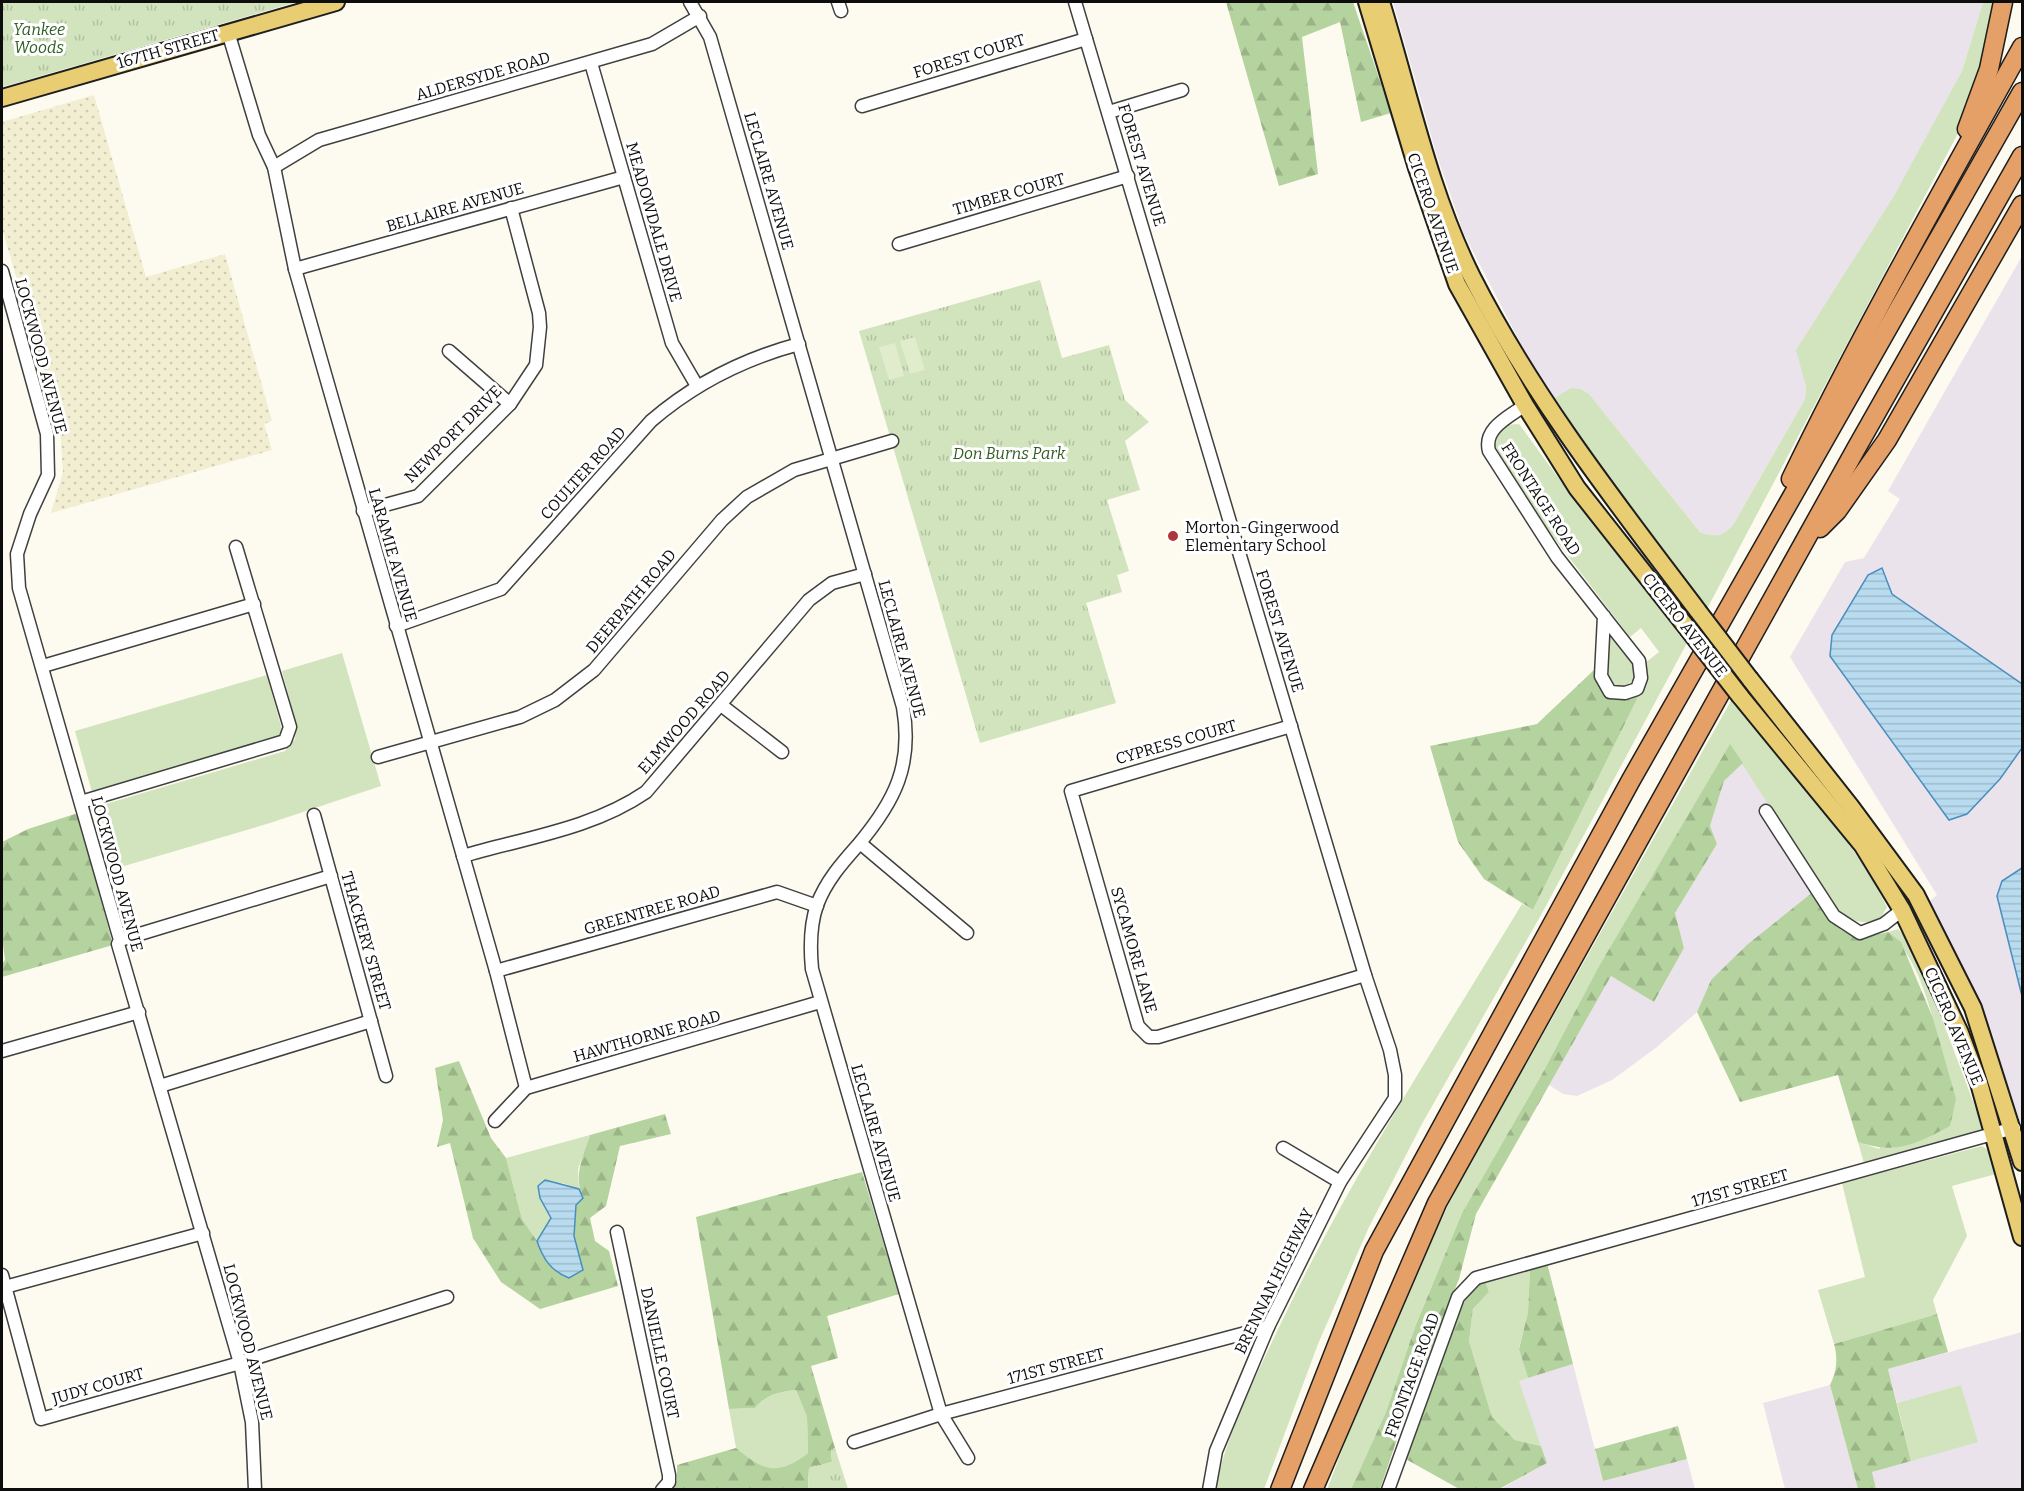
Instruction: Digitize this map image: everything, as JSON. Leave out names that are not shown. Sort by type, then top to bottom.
[{"type":"highway","points":[[1923,225],[1963,139],[1989,69],[2003,2]]},
{"type":"highway","points":[[1724,618],[1822,414],[2022,47]]},
{"type":"highway","points":[[1280,1490],[1374,1251],[1625,791],[2022,92]]},
{"type":"highway","points":[[1313,1490],[1437,1203],[2022,156]]},
{"type":"highway","points":[[1806,541],[1837,511],[1887,440],[2022,205]]},
{"type":"main road","name":"167TH STREET","points":[[2,98],[336,2]]},
{"type":"main road","name":"CICERO AVENUE","points":[[1367,2],[1420,177],[1457,284],[1525,405],[1577,488],[1740,696],[1863,846],[1902,910],[1960,1033],[1994,1134],[2022,1237]]},
{"type":"main road","name":"CICERO AVENUE","points":[[1381,2],[1445,212],[1472,276],[1539,394],[1613,499],[1851,807],[1916,896],[1972,1008],[2013,1128],[2022,1162]]},
{"type":"main road","points":[[1525,405],[1539,394]]},
{"type":"street","name":"LECLAIRE AVENUE","points":[[690,2],[710,37],[903,707],[907,736],[898,786],[885,811],[838,868],[817,906],[810,950],[820,1002],[941,1414],[968,1458]]},
{"type":"street","name":"FOREST AVENUE","points":[[1075,2],[1365,975],[1390,1050],[1395,1074],[1395,1098]]},
{"type":"street","name":"ALDERSYDE ROAD","points":[[274,167],[319,140],[591,63],[662,40],[700,16]]},
{"type":"street","name":"LARAMIE AVENUE","points":[[228,32],[259,135],[274,167],[295,269],[496,971],[525,1088]]},
{"type":"street","name":"FOREST COURT","points":[[862,106],[1086,39]]},
{"type":"street","name":"MEADOWDALE DRIVE","points":[[591,63],[672,343],[697,386]]},
{"type":"street","points":[[1108,112],[1182,90]]},
{"type":"street","name":"TIMBER COURT","points":[[899,244],[1128,176]]},
{"type":"street","name":"BELLAIRE AVENUE","points":[[295,269],[624,177]]},
{"type":"street","name":"NEWPORT DRIVE","points":[[363,511],[418,496],[510,404],[536,365],[540,327],[511,208]]},
{"type":"street","name":"LOCKWOOD AVENUE","points":[[2,271],[47,434],[49,449],[48,476],[30,514],[17,554],[19,588],[120,940],[118,944],[240,1363],[252,1422],[255,1490]]},
{"type":"street","name":"COULTER ROAD","points":[[396,626],[501,589],[651,421],[697,386],[745,361],[799,344]]},
{"type":"street","points":[[449,351],[510,404]]},
{"type":"street","name":"FRONTAGE ROAD","points":[[1525,405],[1491,431],[1487,443],[1489,451],[1557,557],[1604,616],[1639,661],[1641,678],[1637,689],[1625,693],[1610,692],[1601,676],[1604,616]]},
{"type":"street","name":"DEERPATH ROAD","points":[[378,757],[520,717],[555,700],[580,684],[722,520],[741,502],[782,475],[892,441]]},
{"type":"street","points":[[81,802],[285,741],[290,727],[236,547]]},
{"type":"street","name":"ELMWOOD ROAD","points":[[463,856],[596,819],[624,806],[659,778],[818,592],[832,583],[865,574]]},
{"type":"street","points":[[43,666],[254,604]]},
{"type":"street","points":[[721,705],[782,752]]},
{"type":"street","name":"CYPRESS COURT","points":[[1071,791],[1291,726]]},
{"type":"street","name":"SYCAMORE LANE","points":[[1071,791],[1138,1026],[1149,1037],[1365,975]]},
{"type":"street","points":[[1766,811],[1834,916],[1860,933],[1884,924],[1902,910]]},
{"type":"street","name":"THACKERY STREET","points":[[314,815],[386,1076]]},
{"type":"street","points":[[860,843],[967,933]]},
{"type":"street","points":[[120,940],[331,876]]},
{"type":"street","name":"GREENTREE ROAD","points":[[496,971],[777,892],[817,906]]},
{"type":"street","name":"HAWTHORNE ROAD","points":[[525,1088],[820,1002]]},
{"type":"street","points":[[2,1051],[139,1012]]},
{"type":"street","points":[[160,1086],[371,1022]]},
{"type":"street","points":[[495,1121],[525,1088]]},
{"type":"street","name":"BRENNAN HIGHWAY","points":[[1209,1490],[1216,1450],[1268,1328],[1340,1182],[1395,1098]]},
{"type":"street","name":"171ST STREET","points":[[1476,1278],[2013,1128]]},
{"type":"street","points":[[1283,1148],[1340,1182]]},
{"type":"street","name":"DANIELLE COURT","points":[[617,1232],[665,1486]]},
{"type":"street","points":[[5,1287],[203,1233]]},
{"type":"street","name":"JUDY COURT","points":[[2,1275],[41,1419],[240,1363]]},
{"type":"street","name":"FRONTAGE ROAD","points":[[1388,1490],[1458,1297],[1476,1278]]},
{"type":"street","points":[[240,1363],[447,1297]]},
{"type":"street","name":"171ST STREET","points":[[854,1442],[941,1414],[1268,1328]]},
{"type":"shaded area","points":[[1393,2],[1983,2],[1962,71],[1803,369],[1806,386],[1805,399],[1733,525],[1723,535],[1713,537],[1700,532],[1589,394],[1553,406],[1464,234],[1437,156]]},
{"type":"shaded area","points":[[94,95],[146,277],[225,254],[272,421],[264,424],[272,450],[51,513],[63,472],[60,429],[2,228],[2,122]]},
{"type":"shaded area","points":[[2022,256],[2022,1128],[1985,1015],[1928,903],[1937,895],[1790,657],[1845,562],[1864,558],[1900,499],[1888,491]]},
{"type":"shaded area","points":[[1743,763],[1821,886],[1711,980],[1697,1012],[1657,1047],[1612,1080],[1577,1096],[1563,1094],[1549,1085],[1611,976],[1655,1001],[1684,948],[1675,913],[1717,844],[1710,826],[1724,781]]},
{"type":"shaded area","points":[[2022,1332],[2022,1489],[1876,1489],[1872,1472],[1977,1441],[1961,1385],[1897,1403],[1888,1369]]},
{"type":"shaded area","points":[[1573,1364],[1603,1481],[1687,1459],[1695,1489],[1499,1490],[1547,1463],[1518,1381]]},
{"type":"shaded area","points":[[1830,1385],[1858,1489],[1785,1489],[1763,1403]]},
{"type":"green space","name":"Yankee Woods","points":[[2,2],[297,2],[2,87]]},
{"type":"green space","points":[[1226,2],[1353,2],[1391,113],[1361,122],[1340,22],[1302,37],[1318,174],[1279,186]]},
{"type":"green space","points":[[1983,2],[1995,2],[1985,63],[1965,120],[1707,609],[1553,406],[1555,398],[1571,388],[1580,389],[1589,394],[1700,532],[1718,535],[1729,529],[1805,399],[1806,386],[1796,350],[1894,196],[1962,71]]},
{"type":"green space","name":"Don Burns Park","points":[[1040,280],[1062,358],[1109,345],[1125,400],[1149,422],[1125,441],[1140,490],[1107,500],[1129,571],[1117,575],[1122,592],[1086,603],[1116,703],[980,743],[859,331]]},
{"type":"green space","points":[[915,337],[925,370],[910,374],[900,341]]},
{"type":"green space","points":[[895,343],[904,376],[889,380],[879,347]]},
{"type":"green space","points":[[1519,424],[1573,498],[1687,643],[1541,915],[1423,1122],[1369,1227],[1318,1344],[1264,1489],[1215,1490],[1227,1446],[1244,1404],[1282,1321],[1337,1214],[1366,1161],[1522,904],[1533,910],[1643,687],[1648,674],[1645,663],[1659,652],[1641,628],[1630,637],[1525,500],[1495,446],[1499,433],[1505,425]]},
{"type":"green space","points":[[1571,467],[1678,598],[1675,603]]},
{"type":"green space","points":[[1608,630],[1632,660],[1635,678],[1624,688],[1617,688],[1605,679]]},
{"type":"green space","points":[[342,653],[381,786],[270,823],[114,869],[97,812],[99,806],[285,751],[295,739],[296,723],[282,671]]},
{"type":"green space","points":[[1595,669],[1603,686],[1613,697],[1626,698],[1643,687],[1533,910],[1484,879],[1458,842],[1430,746],[1537,724]]},
{"type":"green space","points":[[267,675],[282,732],[277,738],[92,792],[75,731]]},
{"type":"green space","points":[[1732,699],[1836,826],[1887,907],[1879,921],[1870,922],[1850,919],[1840,911],[1829,899],[1730,745],[1599,966],[1542,1074],[1462,1213],[1415,1327],[1386,1412],[1351,1489],[1327,1490],[1389,1334],[1460,1182]]},
{"type":"green space","points":[[1730,744],[1743,763],[1724,781],[1710,826],[1717,844],[1675,913],[1684,948],[1654,1002],[1611,976],[1476,1214],[1459,1279],[1407,1410],[1380,1489],[1351,1489],[1386,1412],[1415,1327],[1462,1213],[1542,1074],[1599,966]]},
{"type":"green space","points":[[78,813],[113,945],[2,977],[2,964],[5,960],[2,936],[2,842],[28,829]]},
{"type":"green space","points":[[1813,892],[1828,916],[1842,930],[1860,936],[1888,932],[1901,942],[1933,1018],[1956,1099],[1950,1126],[1906,1146],[1884,1148],[1858,1142],[1838,1075],[1740,1102],[1697,1012],[1711,980],[1748,944]]},
{"type":"green space","points":[[1898,929],[1907,939],[1933,995],[1983,1128],[1975,1136],[1865,1167],[1858,1142],[1879,1149],[1943,1056],[1929,1006],[1916,972],[1899,943],[1888,932]]},
{"type":"green space","points":[[459,1061],[491,1138],[506,1158],[522,1219],[537,1241],[543,1257],[583,1270],[574,1236],[576,1205],[583,1198],[579,1182],[580,1166],[590,1135],[665,1114],[671,1134],[620,1146],[606,1206],[590,1218],[595,1241],[609,1251],[618,1286],[540,1309],[501,1282],[473,1238],[450,1143],[437,1147],[443,1120],[435,1068]]},
{"type":"green space","points":[[590,1135],[578,1169],[579,1189],[562,1183],[540,1198],[551,1218],[537,1241],[522,1219],[506,1158]]},
{"type":"green space","points":[[1982,1146],[1989,1151],[1996,1174],[1952,1186],[1967,1236],[1933,1300],[1937,1314],[1834,1344],[1818,1290],[1865,1277],[1842,1183]]},
{"type":"green space","points":[[862,1172],[899,1294],[827,1316],[838,1358],[811,1366],[835,1448],[831,1450],[832,1462],[809,1468],[808,1489],[679,1490],[672,1487],[677,1481],[677,1465],[736,1448],[755,1462],[772,1468],[788,1465],[808,1453],[807,1417],[796,1390],[774,1394],[755,1408],[729,1409],[696,1217]]},
{"type":"green space","points":[[1547,1263],[1573,1364],[1528,1378],[1519,1349],[1528,1312],[1530,1268]]},
{"type":"green space","points":[[1530,1268],[1528,1312],[1519,1348],[1528,1378],[1519,1381],[1541,1446],[1515,1440],[1492,1417],[1469,1341],[1473,1309],[1489,1292],[1485,1280]]},
{"type":"green space","points":[[1485,1280],[1489,1292],[1473,1309],[1469,1341],[1492,1417],[1515,1440],[1541,1446],[1547,1463],[1499,1489],[1461,1490],[1402,1457],[1458,1312],[1471,1291]]},
{"type":"green space","points":[[1937,1314],[1948,1352],[1888,1369],[1911,1461],[1872,1472],[1876,1489],[1858,1489],[1830,1385],[1836,1364],[1834,1344]]},
{"type":"green space","points":[[1961,1385],[1978,1442],[1911,1461],[1897,1403]]},
{"type":"green space","points":[[796,1390],[807,1417],[808,1453],[791,1467],[770,1470],[749,1460],[736,1448],[729,1409],[755,1408],[774,1394]]},
{"type":"green space","points":[[1678,1426],[1687,1459],[1603,1481],[1595,1449]]},
{"type":"green space","points":[[835,1448],[848,1489],[808,1489],[809,1468],[832,1462],[831,1450]]},
{"type":"water","points":[[1882,568],[1892,594],[2022,684],[2022,748],[2000,779],[1967,814],[1949,820],[1830,656],[1832,635],[1868,575]]},
{"type":"water","points":[[2022,868],[2022,996],[1997,896],[2002,881]]},
{"type":"water","points":[[545,1180],[579,1189],[583,1198],[576,1205],[574,1236],[583,1270],[569,1278],[548,1264],[537,1241],[551,1218],[540,1198],[538,1186]]},
{"type":"place","name":"Morton-Gingerwood Elementary School","points":[[1173,536]]}]
